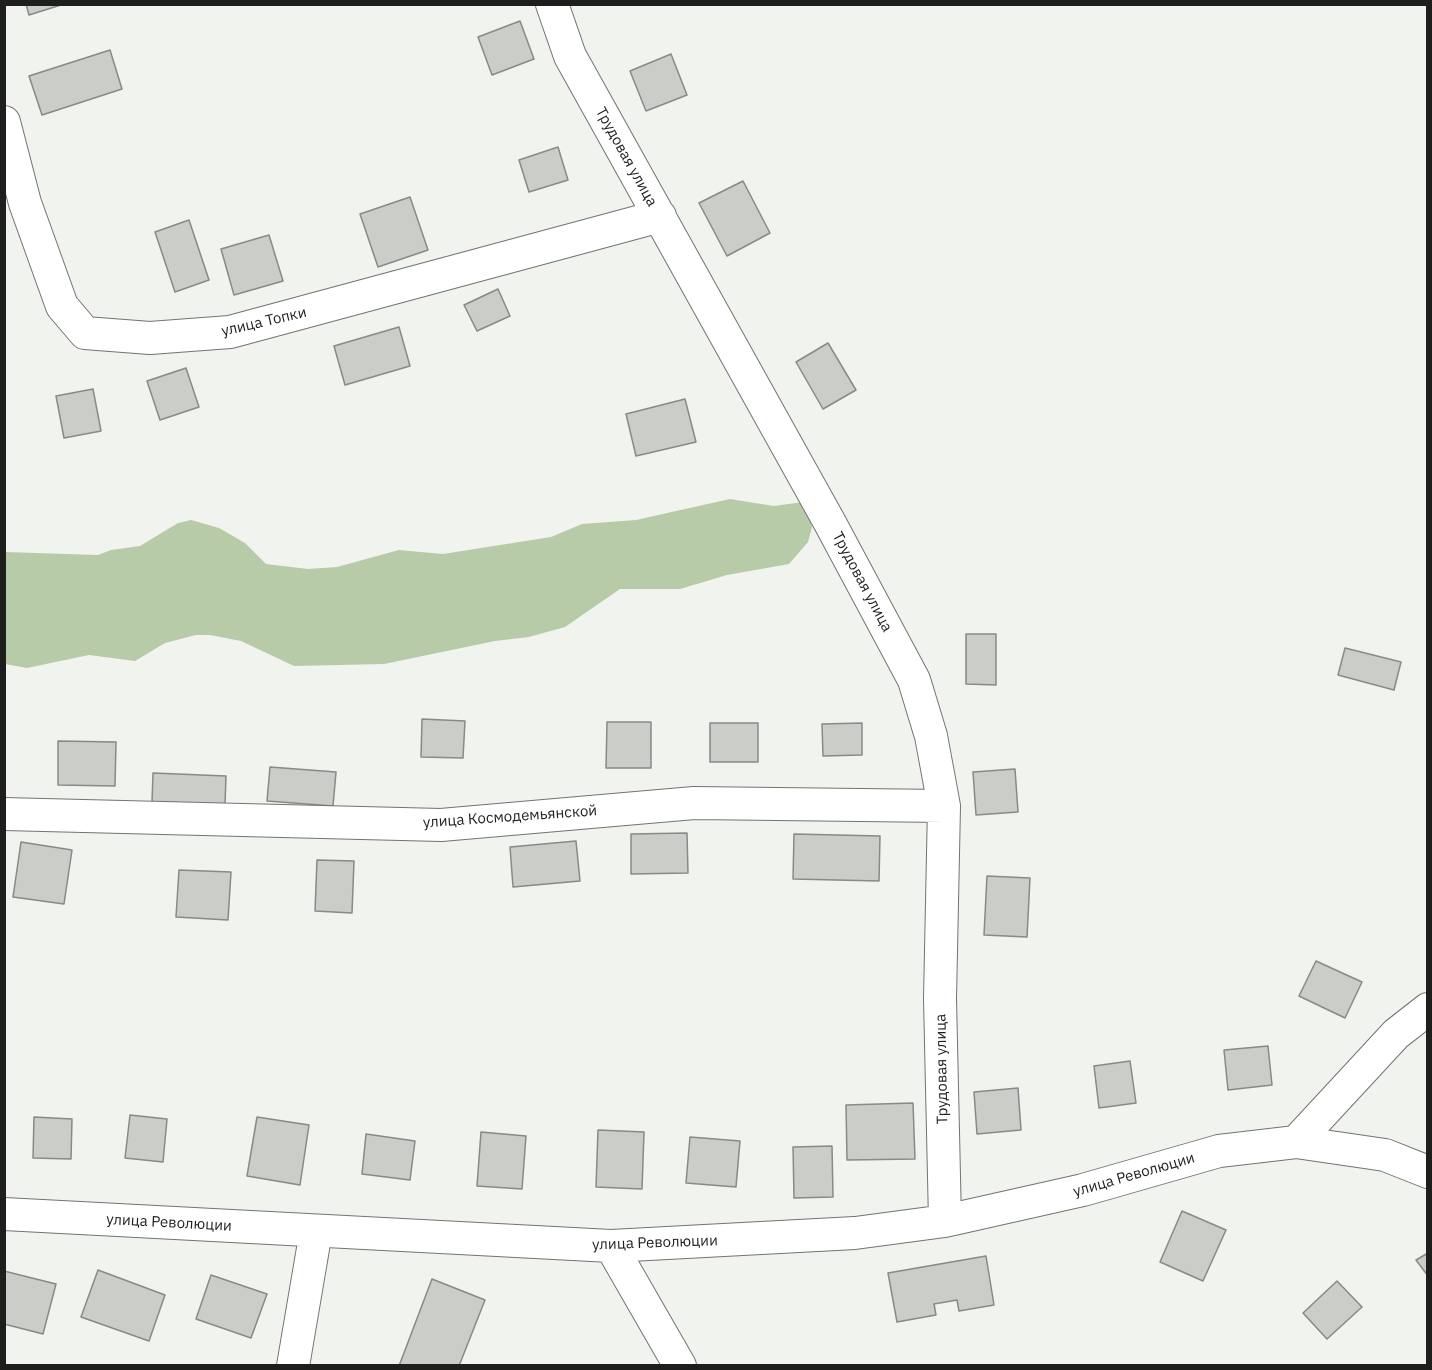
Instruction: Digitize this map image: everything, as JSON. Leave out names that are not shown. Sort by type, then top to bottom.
[{"type":"street","name":"Трудовая улица","points":[[552,4],[570,56],[914,680],[931,736],[944,806],[940,999],[945,1221]]},
{"type":"street","name":"улица Топки","points":[[4,122],[25,203],[62,306],[85,333],[150,338],[230,332],[660,216]]},
{"type":"street","name":"улица Космодемьянской","points":[[4,814],[441,825],[694,802],[944,806]]},
{"type":"street","points":[[1296,1142],[1396,1034],[1428,1009]]},
{"type":"street","name":"улица Революции","points":[[4,1214],[611,1246],[855,1233],[945,1221],[1083,1190],[1219,1151],[1296,1142],[1385,1155],[1428,1172]]},
{"type":"street","points":[[293,1365],[316,1231]]},
{"type":"street","points":[[611,1246],[680,1365]]},
{"type":"green space","points":[[730,499],[774,506],[803,502],[810,514],[812,527],[808,542],[789,564],[727,575],[680,589],[620,589],[565,627],[529,637],[495,641],[384,664],[294,666],[241,641],[210,635],[196,635],[165,643],[135,661],[89,655],[27,668],[5,664],[5,552],[98,555],[111,550],[140,546],[178,523],[191,520],[219,528],[245,543],[266,564],[308,569],[337,567],[399,550],[443,554],[551,537],[582,524],[636,520]]},
{"type":"building","points":[[26,4],[64,4],[29,15]]},
{"type":"building","points":[[520,21],[534,59],[492,75],[478,37]]},
{"type":"building","points":[[110,50],[122,89],[42,115],[29,76]]},
{"type":"building","points":[[671,54],[687,95],[646,111],[630,71]]},
{"type":"building","points":[[558,147],[568,180],[529,192],[519,160]]},
{"type":"building","points":[[743,181],[770,233],[727,256],[699,203]]},
{"type":"building","points":[[410,197],[428,250],[378,267],[360,214]]},
{"type":"building","points":[[189,220],[209,280],[175,292],[155,232]]},
{"type":"building","points":[[269,235],[283,281],[234,295],[221,249]]},
{"type":"building","points":[[498,289],[510,316],[477,331],[464,305]]},
{"type":"building","points":[[399,327],[410,366],[345,385],[334,346]]},
{"type":"building","points":[[828,343],[856,390],[823,409],[796,362]]},
{"type":"building","points":[[186,368],[199,407],[160,420],[147,381]]},
{"type":"building","points":[[93,389],[101,431],[64,438],[56,396]]},
{"type":"building","points":[[685,399],[696,442],[636,456],[626,414]]},
{"type":"building","points":[[966,634],[996,634],[996,685],[966,684]]},
{"type":"building","points":[[1345,648],[1401,662],[1394,690],[1338,675]]},
{"type":"building","points":[[422,719],[465,721],[463,758],[421,757]]},
{"type":"building","points":[[607,722],[651,722],[651,768],[606,768]]},
{"type":"building","points":[[710,723],[758,723],[758,762],[710,762]]},
{"type":"building","points":[[862,723],[862,755],[823,756],[822,724]]},
{"type":"building","points":[[58,741],[116,742],[115,786],[58,785]]},
{"type":"building","points":[[270,767],[336,772],[333,806],[267,801]]},
{"type":"building","points":[[1015,769],[1018,812],[976,815],[973,772]]},
{"type":"building","points":[[153,773],[226,776],[225,804],[152,802]]},
{"type":"building","points":[[687,833],[688,873],[631,874],[631,834]]},
{"type":"building","points":[[794,834],[880,836],[879,881],[793,879]]},
{"type":"building","points":[[576,841],[580,881],[513,887],[510,847]]},
{"type":"building","points":[[21,842],[72,850],[64,904],[13,897]]},
{"type":"building","points":[[317,860],[354,861],[352,913],[315,911]]},
{"type":"building","points":[[179,870],[231,872],[228,920],[176,917]]},
{"type":"building","points":[[987,876],[1030,878],[1027,937],[984,935]]},
{"type":"building","points":[[1316,961],[1362,982],[1345,1018],[1299,996]]},
{"type":"building","points":[[1268,1046],[1272,1085],[1228,1090],[1224,1050]]},
{"type":"building","points":[[1130,1061],[1136,1103],[1099,1108],[1094,1066]]},
{"type":"building","points":[[1018,1088],[1021,1130],[977,1134],[974,1092]]},
{"type":"building","points":[[913,1103],[915,1159],[847,1160],[846,1105]]},
{"type":"building","points":[[130,1115],[167,1119],[163,1162],[125,1158]]},
{"type":"building","points":[[34,1117],[72,1119],[71,1159],[33,1158]]},
{"type":"building","points":[[257,1117],[309,1125],[300,1185],[247,1176]]},
{"type":"building","points":[[598,1130],[644,1132],[642,1189],[596,1187]]},
{"type":"building","points":[[481,1132],[526,1136],[522,1189],[477,1186]]},
{"type":"building","points":[[366,1134],[415,1141],[410,1180],[362,1174]]},
{"type":"building","points":[[690,1137],[740,1141],[736,1187],[686,1183]]},
{"type":"building","points":[[832,1146],[833,1197],[794,1198],[793,1147]]},
{"type":"building","points":[[1182,1211],[1226,1230],[1203,1281],[1160,1262]]},
{"type":"building","points":[[1428,1253],[1428,1276],[1416,1260]]},
{"type":"building","points":[[986,1256],[994,1305],[959,1311],[957,1300],[934,1304],[936,1315],[897,1322],[888,1273]]},
{"type":"building","points":[[98,1270],[165,1295],[149,1341],[81,1317]]},
{"type":"building","points":[[4,1271],[56,1284],[43,1334],[4,1324]]},
{"type":"building","points":[[211,1275],[267,1294],[251,1338],[196,1319]]},
{"type":"building","points":[[432,1279],[485,1300],[459,1366],[399,1366]]},
{"type":"building","points":[[1337,1281],[1362,1307],[1327,1339],[1303,1313]]}]
